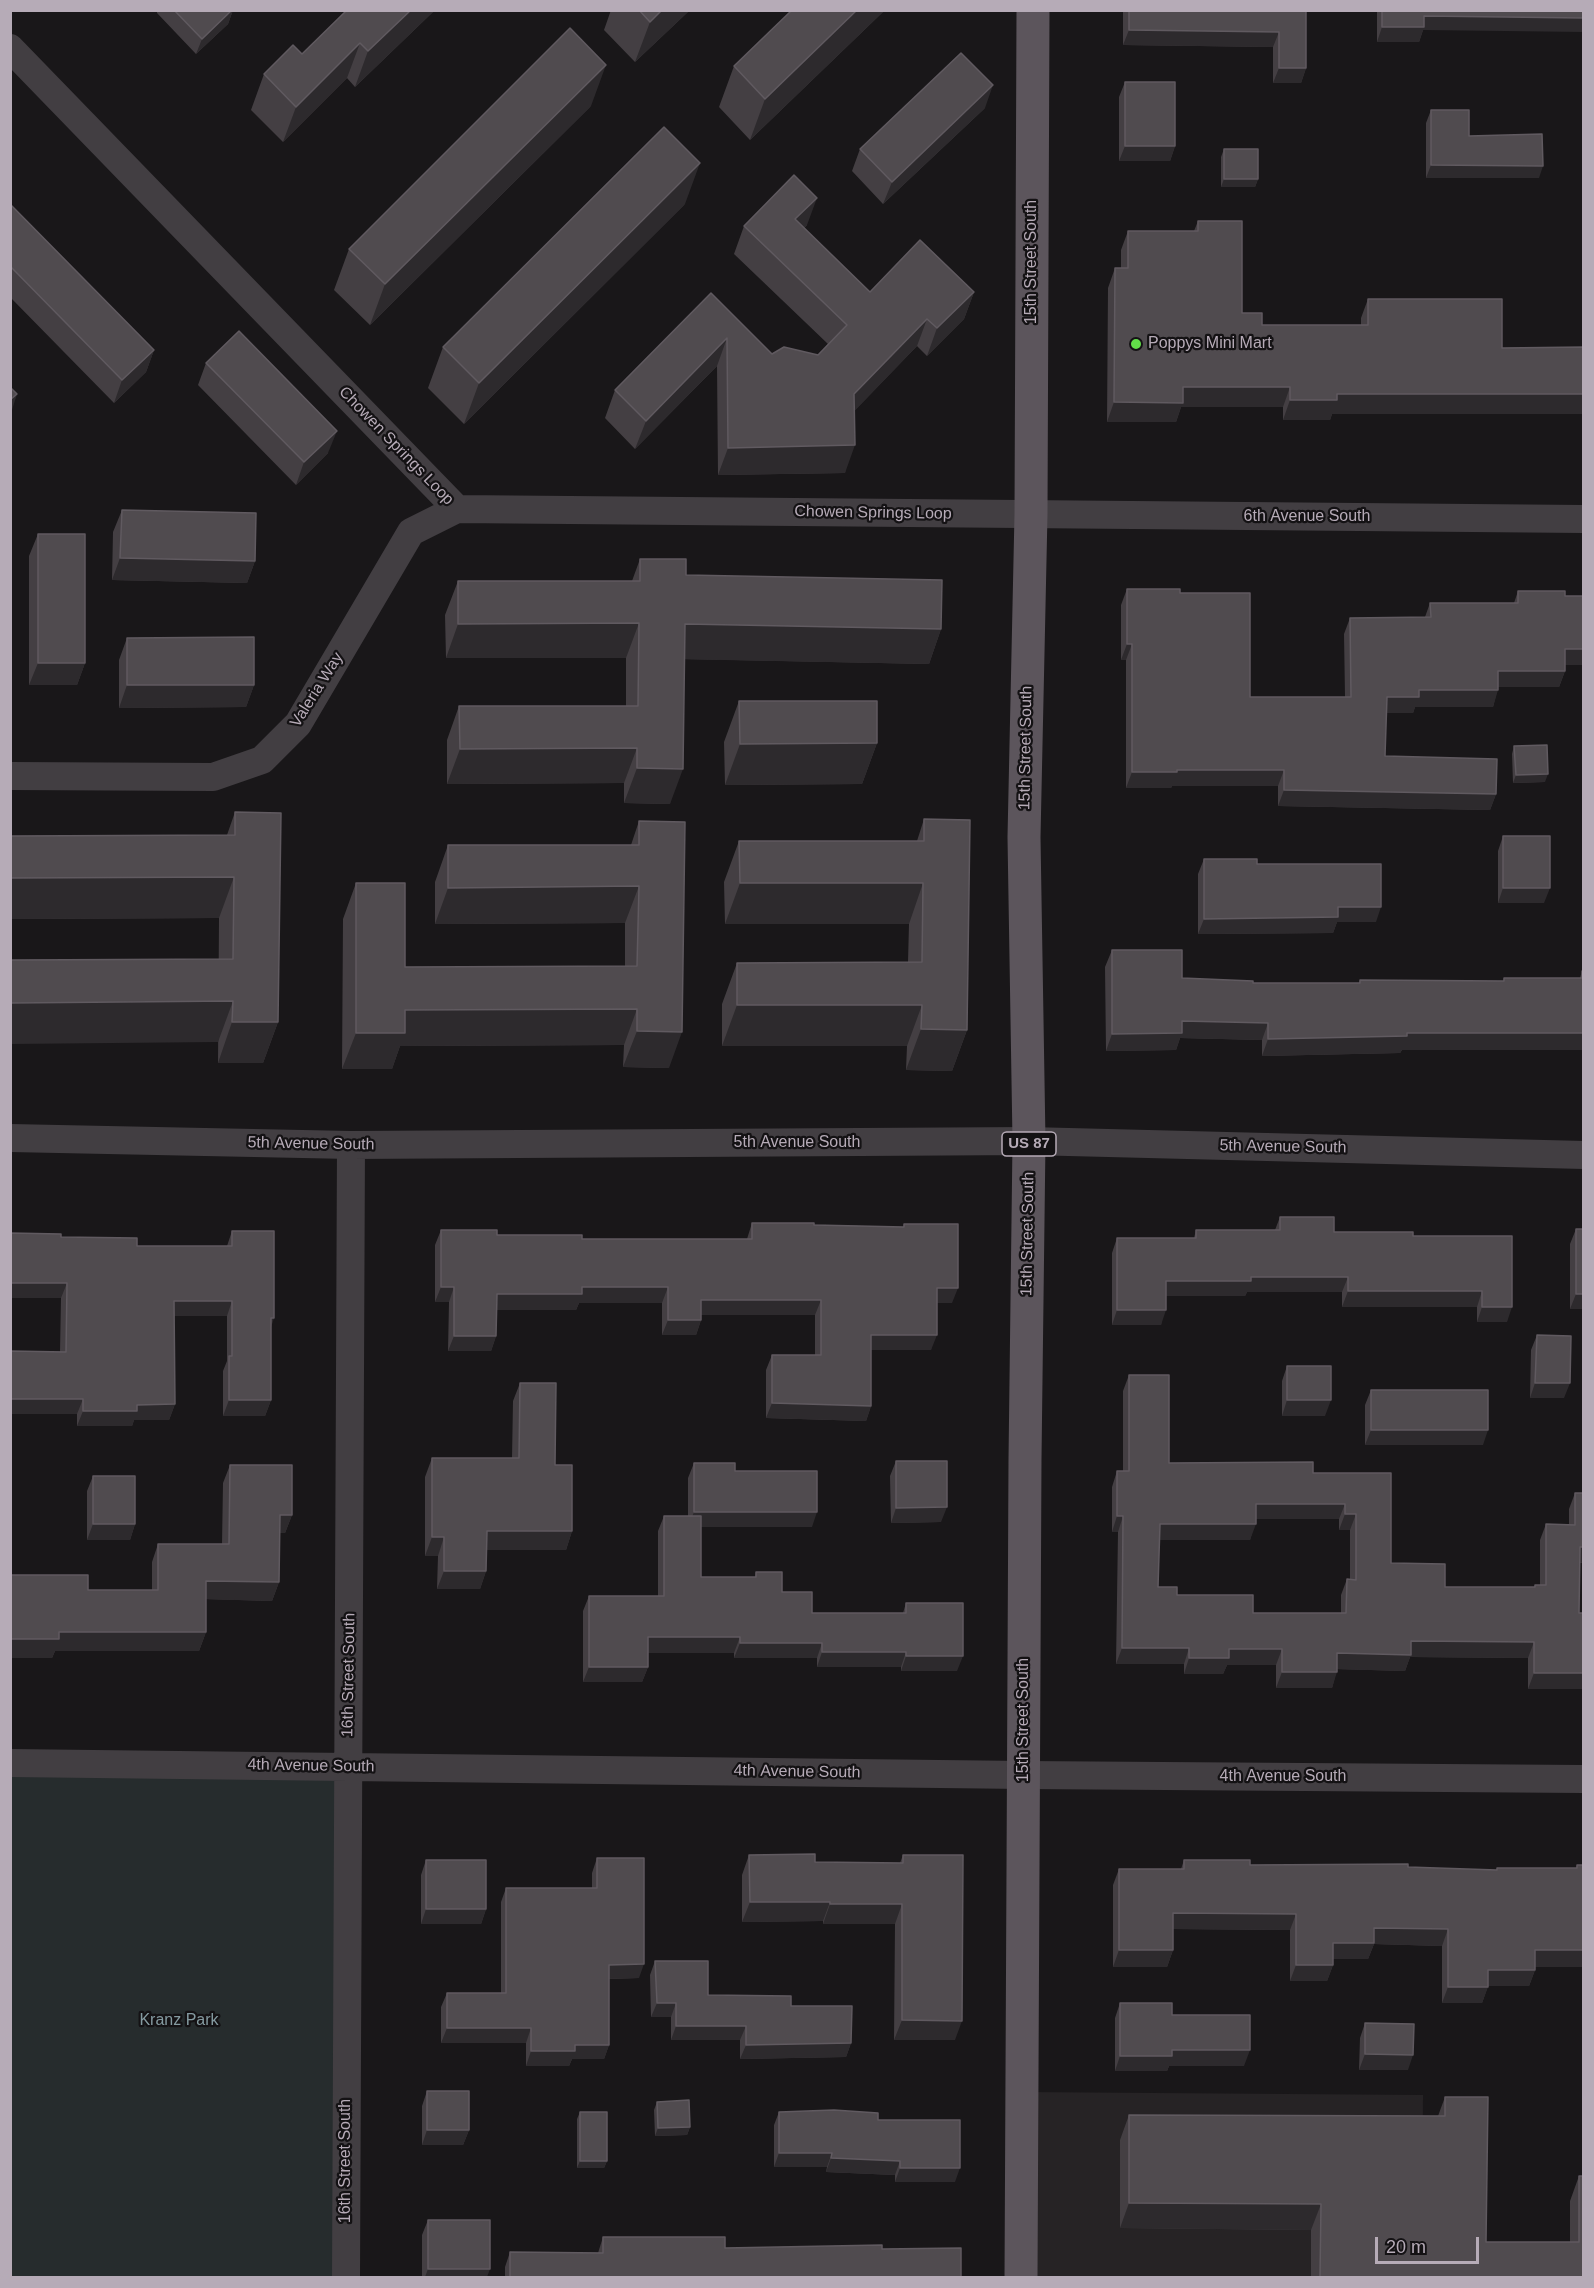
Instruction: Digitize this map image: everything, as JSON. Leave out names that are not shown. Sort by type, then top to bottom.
[{"type":"main road","name":"15th Street South","points":[[1021,2277],[1024,1459],[1029,1142],[1024,837],[1031,514],[1033,10]]},
{"type":"street","name":"Chowen Springs Loop","points":[[10,48],[457,509],[1031,514]]},
{"type":"street","name":"Valeria Way","points":[[10,776],[213,777],[262,760],[298,724],[411,532],[457,509]]},
{"type":"street","name":"6th Avenue South","points":[[1031,514],[1584,519]]},
{"type":"street","name":"5th Avenue South","points":[[10,1138],[351,1145],[1029,1142],[1584,1155]]},
{"type":"street","name":"16th Street South","points":[[346,2277],[351,1145]]},
{"type":"street","name":"4th Avenue South","points":[[10,1763],[1584,1779]]},
{"type":"shaded area","points":[[1023,2092],[1423,2095],[1422,2277],[1021,2278]]},
{"type":"green space","name":"Kranz Park","points":[[11,1765],[348,1766],[346,2277],[11,2278]]},
{"type":"building","points":[[174,10],[232,10],[202,39]]},
{"type":"building","points":[[347,10],[411,10],[368,51],[360,43],[296,107],[264,74],[293,45],[302,54]]},
{"type":"building","points":[[639,10],[662,10],[650,22]]},
{"type":"building","points":[[792,10],[857,10],[765,99],[734,66]]},
{"type":"building","points":[[1129,10],[1306,10],[1306,68],[1279,68],[1279,32],[1129,30]]},
{"type":"building","points":[[1382,10],[1584,10],[1584,18],[1424,16],[1424,27],[1382,27]]},
{"type":"building","points":[[570,28],[606,65],[385,284],[349,249]]},
{"type":"building","points":[[961,53],[993,85],[892,182],[860,149]]},
{"type":"building","points":[[1125,82],[1175,82],[1175,146],[1125,146]]},
{"type":"building","points":[[1431,110],[1469,110],[1469,136],[1542,134],[1543,166],[1431,165]]},
{"type":"building","points":[[664,127],[700,163],[479,383],[443,347]]},
{"type":"building","points":[[1224,149],[1258,149],[1258,179],[1224,179]]},
{"type":"building","points":[[794,175],[817,198],[795,219],[870,292],[920,240],[974,292],[937,328],[927,319],[854,394],[855,445],[728,448],[727,338],[646,421],[615,390],[711,293],[772,354],[784,347],[818,355],[847,325],[744,226]]},
{"type":"building","points":[[10,204],[154,350],[122,380],[10,266]]},
{"type":"building","points":[[1198,221],[1242,221],[1242,313],[1262,313],[1262,325],[1368,325],[1368,299],[1502,299],[1502,348],[1584,347],[1584,394],[1337,394],[1337,400],[1290,400],[1290,387],[1183,387],[1183,403],[1114,402],[1115,268],[1128,268],[1128,231],[1198,231]]},
{"type":"building","points":[[239,331],[337,431],[304,462],[206,363]]},
{"type":"building","points":[[10,387],[17,394],[10,400]]},
{"type":"building","points":[[122,510],[256,513],[255,561],[120,558]]},
{"type":"building","points":[[38,534],[85,534],[85,663],[38,663]]},
{"type":"building","points":[[640,559],[686,559],[686,575],[942,580],[941,629],[685,624],[683,769],[637,768],[637,748],[460,749],[459,706],[638,706],[639,623],[458,624],[458,581],[640,581]]},
{"type":"building","points":[[1127,589],[1180,589],[1180,593],[1250,593],[1250,697],[1351,697],[1350,618],[1431,617],[1430,603],[1518,603],[1518,591],[1565,591],[1565,596],[1584,596],[1584,649],[1565,649],[1565,671],[1498,671],[1498,690],[1419,690],[1419,697],[1387,697],[1385,756],[1497,759],[1496,794],[1284,790],[1284,770],[1132,772],[1132,644],[1127,644]]},
{"type":"building","points":[[254,637],[254,685],[127,685],[127,638]]},
{"type":"building","points":[[739,701],[877,701],[877,743],[740,744]]},
{"type":"building","points":[[1547,745],[1548,774],[1516,775],[1514,746]]},
{"type":"building","points":[[235,812],[281,813],[278,1022],[232,1022],[233,1001],[10,1003],[10,960],[233,959],[234,877],[10,878],[10,836],[235,835]]},
{"type":"building","points":[[924,819],[970,820],[967,1030],[921,1029],[922,1005],[737,1005],[737,963],[922,962],[923,883],[740,883],[739,841],[924,841]]},
{"type":"building","points":[[639,821],[685,822],[682,1032],[637,1031],[637,1009],[405,1010],[405,1033],[356,1033],[356,883],[405,883],[405,967],[637,966],[639,886],[448,888],[448,845],[639,845]]},
{"type":"building","points":[[1503,836],[1550,836],[1550,888],[1503,888]]},
{"type":"building","points":[[1204,859],[1257,859],[1257,864],[1381,864],[1381,907],[1338,907],[1338,917],[1204,919]]},
{"type":"building","points":[[1112,950],[1182,950],[1182,978],[1253,981],[1253,983],[1360,983],[1360,980],[1504,981],[1504,978],[1582,978],[1582,971],[1584,971],[1584,1033],[1407,1033],[1407,1036],[1268,1039],[1268,1023],[1182,1021],[1182,1033],[1112,1034]]},
{"type":"building","points":[[1280,1217],[1334,1217],[1334,1232],[1413,1232],[1413,1236],[1512,1236],[1512,1307],[1482,1307],[1482,1291],[1348,1291],[1348,1277],[1251,1277],[1251,1281],[1166,1281],[1166,1310],[1117,1310],[1117,1238],[1196,1238],[1196,1230],[1280,1230]]},
{"type":"building","points":[[752,1223],[904,1227],[904,1224],[958,1224],[958,1288],[937,1288],[937,1335],[871,1335],[871,1406],[772,1403],[772,1355],[821,1355],[821,1300],[701,1300],[701,1320],[668,1320],[668,1287],[582,1287],[582,1294],[497,1294],[496,1336],[454,1336],[454,1287],[441,1287],[441,1230],[497,1230],[497,1235],[582,1235],[582,1239],[752,1239]]},
{"type":"building","points":[[1576,1229],[1584,1229],[1584,1294],[1576,1294]]},
{"type":"building","points":[[232,1231],[274,1231],[271,1400],[229,1400],[232,1301],[174,1301],[175,1404],[137,1405],[137,1411],[83,1411],[83,1399],[10,1399],[10,1351],[66,1352],[67,1283],[10,1283],[10,1233],[61,1234],[61,1237],[137,1238],[137,1246],[232,1246]]},
{"type":"building","points":[[1537,1335],[1571,1336],[1570,1383],[1535,1383]]},
{"type":"building","points":[[1287,1366],[1331,1366],[1331,1400],[1287,1400]]},
{"type":"building","points":[[1129,1375],[1169,1375],[1169,1463],[1313,1462],[1313,1473],[1391,1473],[1391,1563],[1445,1564],[1445,1587],[1546,1585],[1546,1524],[1575,1525],[1575,1493],[1584,1493],[1584,1547],[1580,1547],[1579,1613],[1584,1613],[1584,1673],[1534,1673],[1534,1642],[1411,1641],[1411,1655],[1337,1653],[1337,1672],[1282,1672],[1282,1649],[1229,1649],[1229,1658],[1189,1658],[1189,1648],[1122,1648],[1123,1516],[1117,1516],[1117,1471],[1129,1471]],"holes":[[[1256,1504],[1345,1504],[1345,1514],[1356,1514],[1356,1580],[1347,1579],[1346,1613],[1253,1613],[1253,1595],[1177,1595],[1177,1587],[1158,1587],[1160,1524],[1256,1524]]]},
{"type":"building","points":[[520,1383],[556,1383],[555,1465],[572,1465],[572,1531],[487,1531],[486,1571],[444,1571],[444,1537],[432,1537],[432,1458],[519,1458]]},
{"type":"building","points":[[1371,1390],[1488,1390],[1488,1430],[1371,1430]]},
{"type":"building","points":[[896,1461],[947,1461],[947,1507],[896,1508]]},
{"type":"building","points":[[694,1463],[735,1463],[735,1471],[817,1471],[817,1512],[694,1512]]},
{"type":"building","points":[[230,1465],[292,1465],[292,1515],[280,1515],[279,1582],[206,1581],[206,1632],[59,1632],[59,1639],[10,1639],[10,1575],[88,1575],[88,1590],[158,1590],[158,1544],[229,1544]]},
{"type":"building","points":[[93,1476],[135,1476],[135,1524],[93,1524]]},
{"type":"building","points":[[664,1516],[701,1516],[701,1577],[756,1577],[756,1572],[782,1572],[782,1592],[812,1592],[812,1613],[906,1613],[906,1603],[963,1603],[963,1656],[906,1656],[906,1652],[822,1652],[822,1643],[740,1643],[740,1637],[648,1637],[648,1667],[589,1667],[589,1596],[664,1596]]},
{"type":"building","points":[[815,1854],[815,1862],[903,1863],[903,1855],[963,1855],[962,2021],[902,2020],[902,1904],[750,1902],[749,1855]]},
{"type":"building","points":[[597,1858],[644,1858],[644,1964],[609,1965],[609,2045],[575,2045],[575,2051],[531,2051],[531,2028],[447,2028],[447,1993],[506,1993],[506,1888],[597,1888]]},
{"type":"building","points":[[426,1860],[486,1860],[486,1909],[426,1909]]},
{"type":"building","points":[[1184,1860],[1250,1860],[1250,1865],[1408,1864],[1408,1867],[1497,1870],[1497,1868],[1577,1868],[1577,1865],[1584,1865],[1584,1950],[1535,1950],[1535,1970],[1488,1970],[1488,1987],[1448,1987],[1448,1929],[1374,1928],[1374,1943],[1333,1943],[1333,1965],[1296,1965],[1296,1914],[1173,1913],[1173,1950],[1119,1950],[1119,1869],[1184,1869]]},
{"type":"building","points":[[655,1961],[708,1961],[708,1995],[791,1996],[791,2006],[852,2006],[851,2043],[746,2045],[746,2026],[676,2026],[676,2003],[657,2003]]},
{"type":"building","points":[[1120,2003],[1172,2003],[1172,2015],[1250,2015],[1250,2050],[1172,2050],[1172,2056],[1120,2056]]},
{"type":"building","points":[[1365,2023],[1414,2024],[1413,2055],[1365,2054]]},
{"type":"building","points":[[427,2091],[469,2091],[469,2130],[427,2130]]},
{"type":"building","points":[[1445,2097],[1488,2097],[1486,2242],[1579,2242],[1579,2176],[1584,2176],[1584,2277],[1320,2277],[1321,2204],[1129,2203],[1129,2115],[1445,2116]]},
{"type":"building","points":[[689,2100],[690,2127],[658,2128],[657,2102]]},
{"type":"building","points":[[834,2110],[878,2113],[878,2120],[960,2120],[960,2168],[900,2168],[900,2161],[831,2158],[832,2153],[779,2153],[779,2112]]},
{"type":"building","points":[[580,2112],[607,2112],[607,2161],[580,2161]]},
{"type":"building","points":[[428,2220],[490,2220],[490,2269],[428,2269]]},
{"type":"building","points":[[603,2237],[725,2237],[725,2248],[882,2245],[882,2249],[961,2248],[961,2277],[510,2277],[510,2252],[603,2253]]},
{"type":"place","name":"Poppys Mini Mart","points":[[1136,344]]}]
